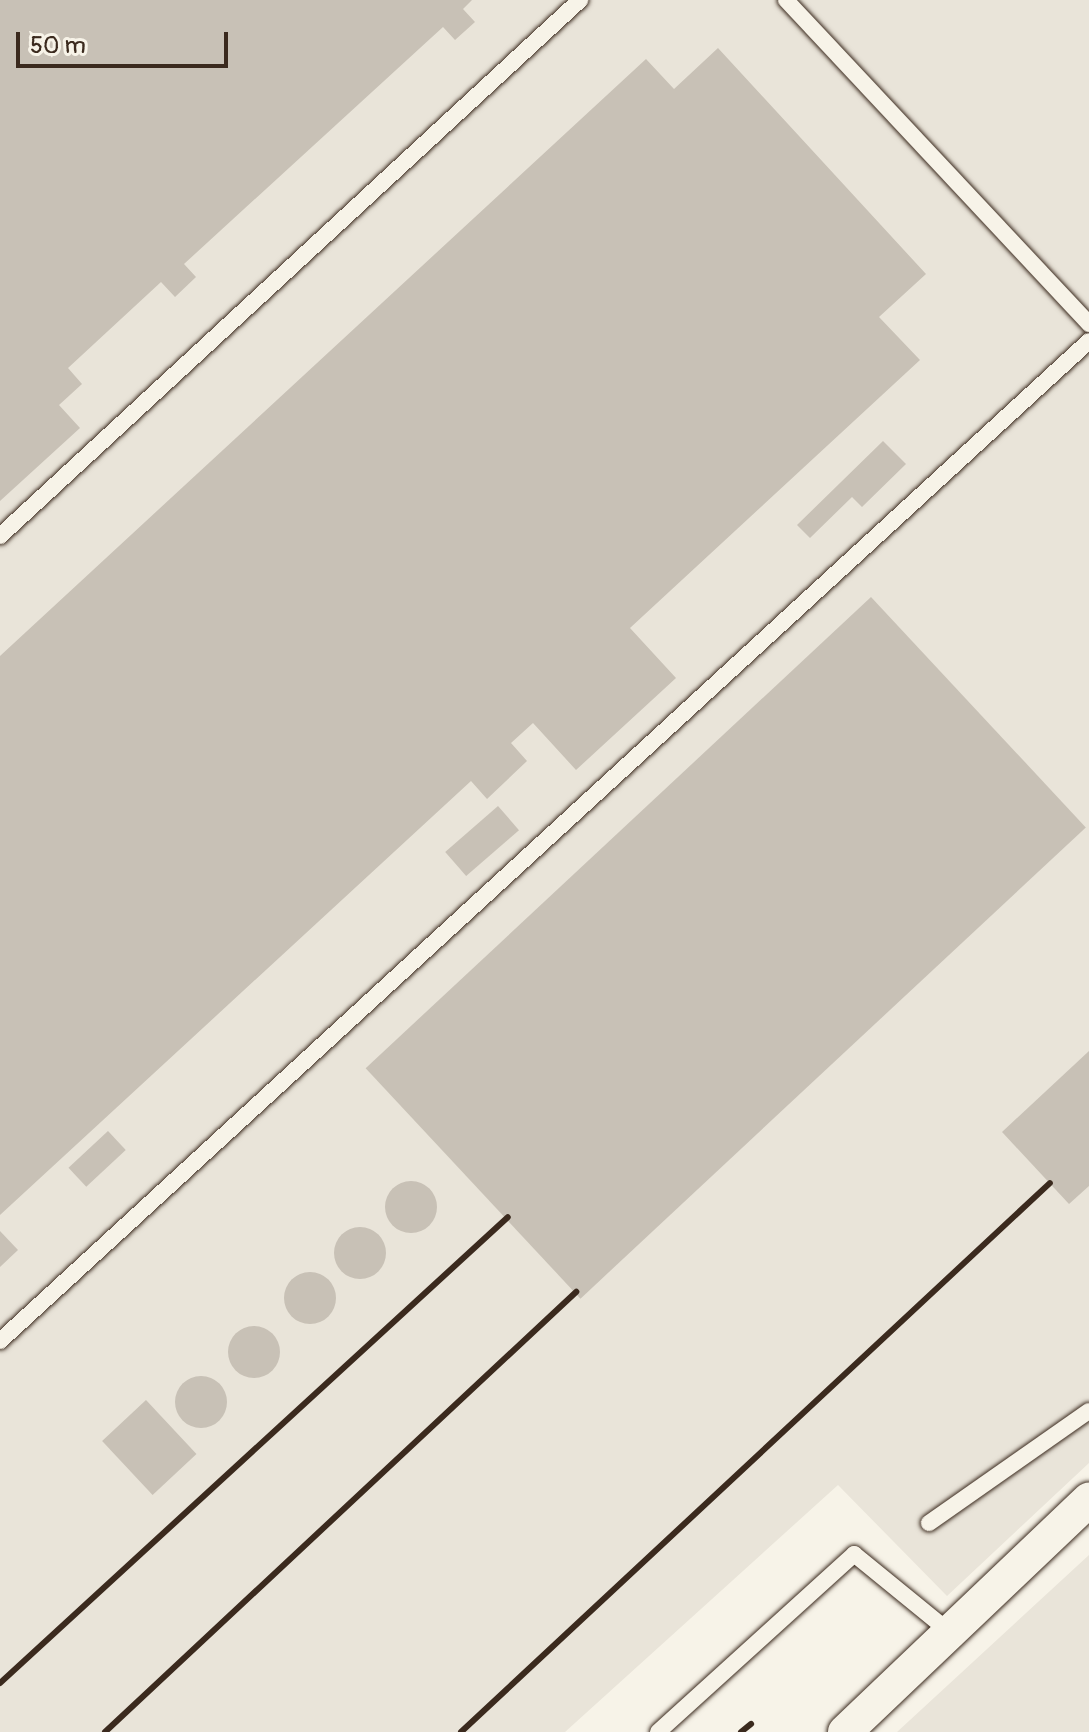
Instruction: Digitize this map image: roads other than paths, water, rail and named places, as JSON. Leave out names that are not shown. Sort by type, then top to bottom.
[{"type":"street","points":[[845,1732],[1089,1500]]},
{"type":"lane","points":[[0,536],[580,0]]},
{"type":"lane","points":[[786,0],[1089,324]]},
{"type":"lane","points":[[0,1341],[1089,341]]},
{"type":"lane","points":[[929,1523],[1089,1411]]},
{"type":"lane","points":[[658,1732],[854,1554],[951,1633]]},
{"type":"railway","points":[[461,1732],[1050,1183]]},
{"type":"railway","points":[[0,1683],[508,1217]]},
{"type":"railway","points":[[105,1732],[576,1292]]},
{"type":"railway","points":[[741,1732],[751,1724]]}]
